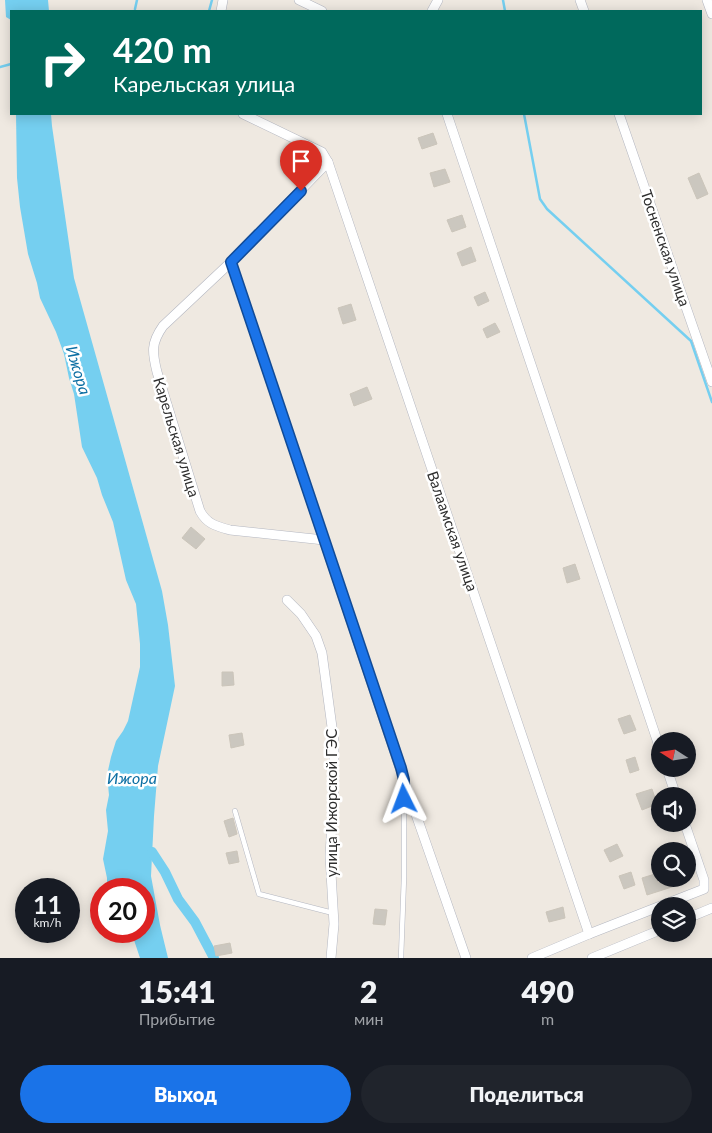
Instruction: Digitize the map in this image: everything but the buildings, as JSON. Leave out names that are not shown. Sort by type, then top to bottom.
[{"type":"street","points":[[299,0],[320,10]]},
{"type":"street","points":[[707,0],[712,14]]},
{"type":"street","points":[[244,115],[322,152],[328,162]]},
{"type":"street","points":[[447,115],[654,732]]},
{"type":"street","name":"Тосненская улица","points":[[619,115],[712,382]]},
{"type":"street","name":"Карельская улица","points":[[324,540],[230,530],[217,527],[203,518],[153,355],[157,335],[163,326],[231,262],[328,162]]},
{"type":"street","name":"Валаамская улица","points":[[328,162],[589,934]]},
{"type":"street","points":[[231,262],[404,780],[466,958]]},
{"type":"street","name":"улица Ижорской ГЭС","points":[[287,600],[301,614],[316,636],[322,652],[334,742],[334,787],[330,856],[334,924],[331,958]]},
{"type":"street","points":[[532,958],[704,889],[704,880],[688,832]]},
{"type":"street","points":[[696,915],[712,908]]},
{"type":"street","points":[[592,958],[651,934]]},
{"type":"lane","points":[[401,958],[404,877],[404,780]]},
{"type":"lane","points":[[235,811],[258,894],[333,913]]},
{"type":"water","points":[[5,0],[48,0],[49,10],[10,10],[10,19],[6,17]]},
{"type":"water","name":"Ижора","points":[[16,115],[51,115],[74,278],[162,591],[168,625],[175,686],[158,766],[151,878],[107,878],[103,859],[108,831],[106,810],[109,795],[107,775],[116,741],[128,721],[140,667],[136,604],[126,580],[113,522],[97,478],[82,447],[74,394],[64,354],[40,298],[28,254],[17,178]]},
{"type":"water","name":"Ижора","points":[[155,898],[168,958],[140,958],[135,943],[155,943]]},
{"type":"waterway","points":[[135,9],[137,0]]},
{"type":"waterway","points":[[209,10],[212,0]]},
{"type":"waterway","points":[[503,0],[505,10]]},
{"type":"waterway","points":[[0,67],[10,64]]},
{"type":"waterway","points":[[524,115],[540,199],[547,209],[691,341],[712,402]]},
{"type":"waterway","points":[[152,852],[165,872],[178,899],[195,922],[214,958]]},
{"type":"route","points":[[301,191],[231,262],[401,768],[404,780],[404,799]]}]
